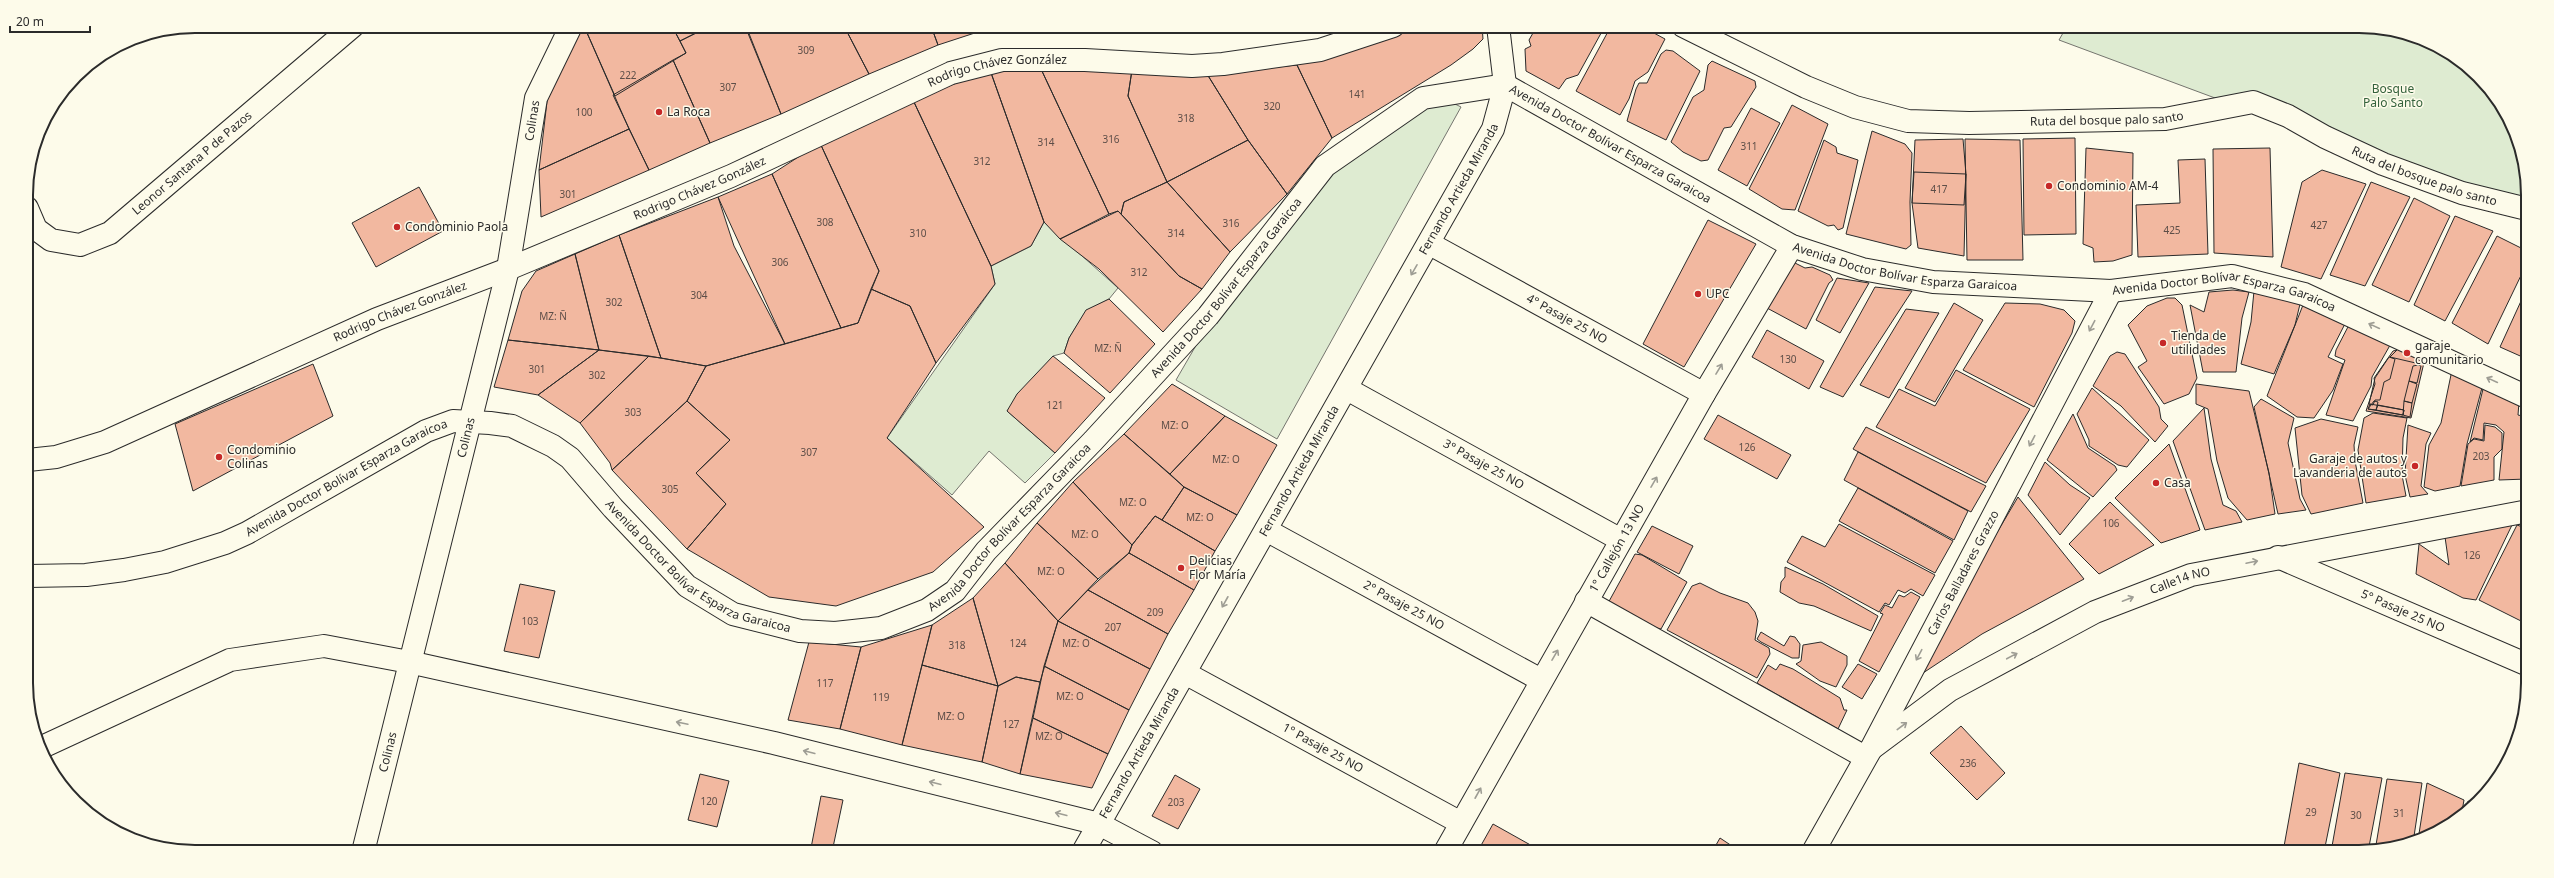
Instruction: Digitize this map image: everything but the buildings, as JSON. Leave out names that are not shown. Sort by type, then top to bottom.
[{"type":"street","name":"Leonor Santana P de Pazos","points":[[33,223],[36,229],[51,240],[80,245],[110,233],[345,33]]},
{"type":"street","name":"Colinas","points":[[365,845],[508,269],[536,98],[568,33]]},
{"type":"street","name":"Rodrigo Chávez González","points":[[33,459],[56,457],[105,442],[377,319],[508,269],[731,176],[951,73],[976,65],[1002,60],[1036,59],[1192,66],[1223,64],[1320,50],[1372,33]]},
{"type":"street","points":[[1499,33],[1505,85]]},
{"type":"street","name":"Ruta del bosque palo santo","points":[[1697,33],[1806,87],[1855,107],[1908,121],[1969,123],[2165,119],[2253,102],[2288,116],[2325,138],[2384,164],[2462,193],[2521,208]]},
{"type":"street","name":"Fernando Artieda Miranda","points":[[1087,845],[1430,244],[1493,129],[1505,85]]},
{"type":"street","name":"Avenida Doctor Bolívar Esparza Garaicoa","points":[[33,576],[86,575],[124,570],[199,552],[247,533],[426,431],[453,421],[470,421],[512,426],[563,452],[687,586],[733,614],[800,631],[835,633],[881,628],[927,610],[955,591],[986,551],[1093,441],[1208,316],[1325,166],[1423,98],[1505,85],[1792,246],[1862,269],[1933,282],[2111,291],[2232,276],[2304,294],[2521,394]]},
{"type":"street","name":"4° Pasaje 25 NO","points":[[1430,244],[1704,394]]},
{"type":"street","name":"1° Callejón 13 NO","points":[[1449,845],[1704,394],[1792,246]]},
{"type":"street","name":"Carlos Balladares Grazzo","points":[[1817,845],[1868,753],[2111,291]]},
{"type":"street","name":"3° Pasaje 25 NO","points":[[1347,389],[1621,540]]},
{"type":"street","name":"Calle14 NO","points":[[1868,753],[1950,690],[2095,612],[2191,575],[2278,557],[2521,512]]},
{"type":"street","name":"2° Pasaje 25 NO","points":[[1266,530],[1541,680]]},
{"type":"street","name":"5° Pasaje 25 NO","points":[[2278,557],[2521,662]]},
{"type":"street","points":[[1586,601],[1868,753]]},
{"type":"street","points":[[45,746],[230,660],[324,646],[409,662],[774,743],[1099,824],[1139,845]]},
{"type":"street","name":"1° Pasaje 25 NO","points":[[1185,673],[1461,823]]},
{"type":"green space","name":"Bosque Palo Santo","points":[[2063,33],[2369,33],[2390,36],[2421,45],[2449,60],[2466,73],[2481,88],[2494,105],[2509,133],[2518,164],[2521,185],[2521,212],[2059,40]]},
{"type":"green space","points":[[1447,100],[1461,107],[1277,439],[1176,380],[1209,323],[1329,171],[1429,104]]},
{"type":"green space","points":[[1044,222],[1118,288],[1109,299],[1086,311],[1069,338],[1064,353],[1053,356],[1007,411],[1055,453],[1025,483],[989,451],[952,495],[887,438],[995,284],[991,266],[1031,246]]},
{"type":"place","name":"La Roca","points":[[659,112]]},
{"type":"place","name":"Condominio AM-4","points":[[2049,186]]},
{"type":"place","name":"Condominio Paola","points":[[397,227]]},
{"type":"place","name":"UPC","points":[[1698,294]]},
{"type":"place","name":"Tienda de utilidades","points":[[2163,343]]},
{"type":"place","name":"garaje comunitario","points":[[2407,353]]},
{"type":"place","name":"Condominio Colinas","points":[[219,457]]},
{"type":"place","name":"Garaje de autos y Lavanderia de autos","points":[[2415,466]]},
{"type":"place","name":"Casa","points":[[2156,483]]},
{"type":"place","name":"Delicias Flor María","points":[[1181,568]]}]
